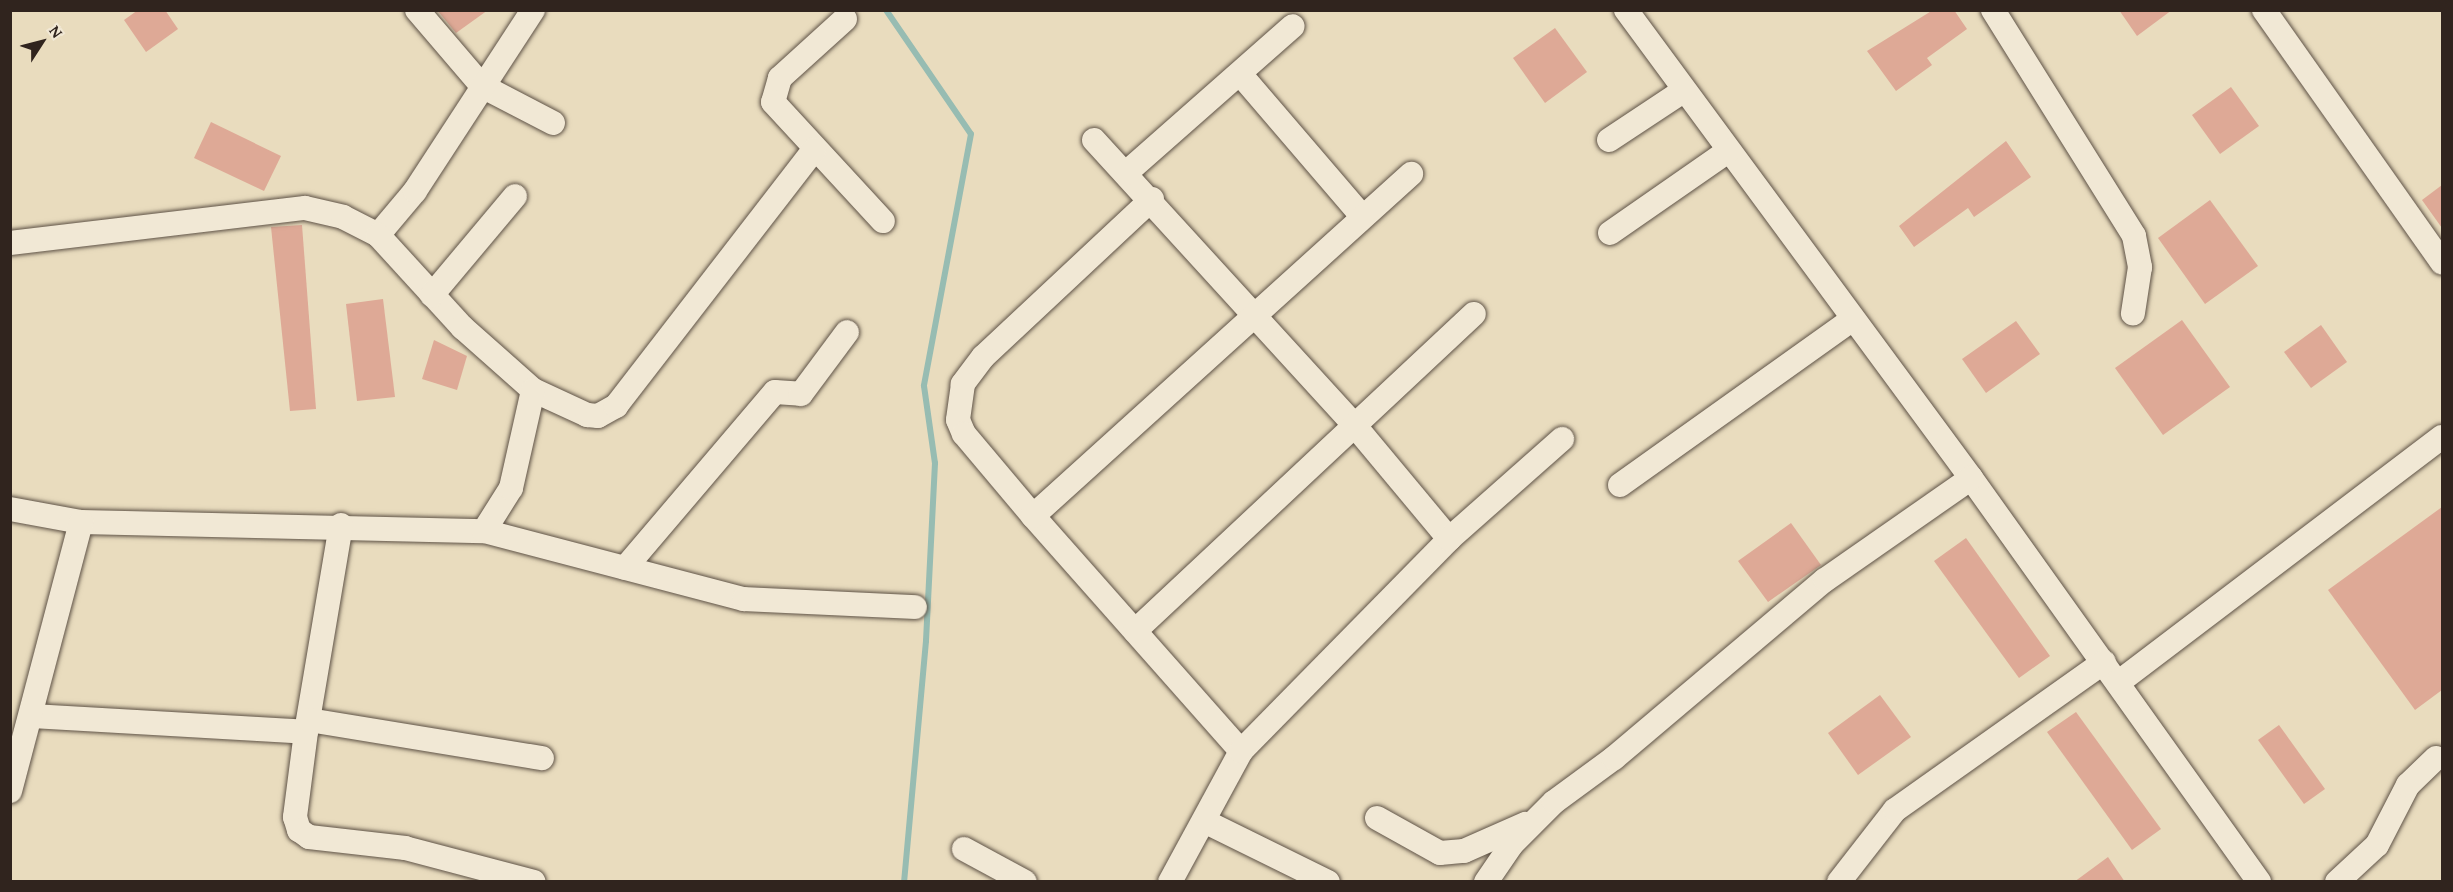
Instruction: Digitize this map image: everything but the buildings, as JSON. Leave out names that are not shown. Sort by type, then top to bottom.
[{"type":"street","points":[[417,10],[482,86],[553,123]]},
{"type":"street","points":[[378,235],[405,206],[533,10]]},
{"type":"street","points":[[1626,10],[1683,91],[1971,478],[2104,662],[2248,878]]},
{"type":"street","points":[[1993,10],[2134,236],[2140,267],[2133,313]]},
{"type":"street","points":[[2264,10],[2442,262]]},
{"type":"street","points":[[845,19],[780,78],[774,91],[773,102],[814,150],[883,221]]},
{"type":"street","points":[[1126,173],[1241,75],[1293,26]]},
{"type":"street","points":[[1241,75],[1362,216]]},
{"type":"street","points":[[1609,140],[1683,91]]},
{"type":"street","points":[[1094,140],[1152,199],[1254,318],[1355,426],[1449,539]]},
{"type":"street","points":[[10,243],[305,208],[343,217],[378,235],[432,295],[533,390],[587,415],[612,409],[814,150]]},
{"type":"street","points":[[1610,233],[1728,151]]},
{"type":"street","points":[[1033,516],[1411,174]]},
{"type":"street","points":[[432,295],[516,196]]},
{"type":"street","points":[[1152,199],[983,357],[963,384],[957,408],[964,434],[1033,516],[1241,751]]},
{"type":"street","points":[[1135,631],[1474,314]]},
{"type":"street","points":[[1620,485],[1853,319]]},
{"type":"street","points":[[626,568],[775,392],[801,394],[847,332]]},
{"type":"street","points":[[484,531],[511,488],[533,390]]},
{"type":"street","points":[[2118,682],[2442,437]]},
{"type":"street","points":[[1170,882],[1241,751],[1449,539],[1563,439]]},
{"type":"street","points":[[1486,882],[1535,819],[1825,580],[1971,478]]},
{"type":"street","points":[[10,509],[81,522],[341,525],[484,531],[744,599],[915,607]]},
{"type":"street","points":[[10,791],[32,716],[81,522]]},
{"type":"street","points":[[341,525],[295,817],[299,830],[309,837],[405,848],[534,882]]},
{"type":"street","points":[[1843,880],[1895,810],[2104,662]]},
{"type":"street","points":[[32,716],[308,726],[542,758]]},
{"type":"street","points":[[2337,882],[2377,845],[2408,785],[2436,758]]},
{"type":"street","points":[[1377,818],[1440,853],[1464,851],[1535,819]]},
{"type":"street","points":[[1204,821],[1328,882]]},
{"type":"street","points":[[964,849],[1025,882]]},
{"type":"waterway","points":[[886,10],[971,134],[924,386],[935,463],[926,641],[904,882]]}]
